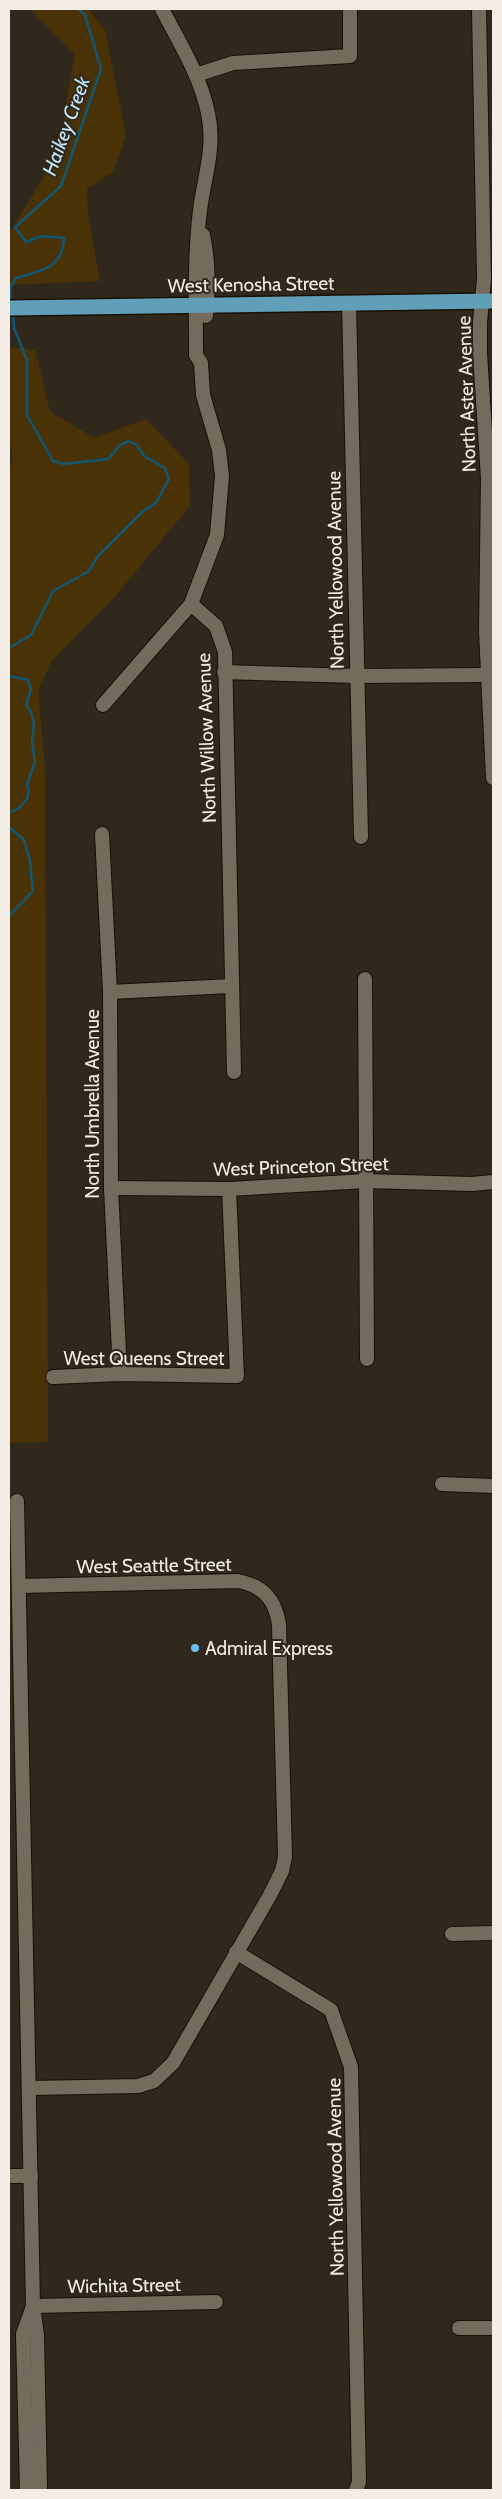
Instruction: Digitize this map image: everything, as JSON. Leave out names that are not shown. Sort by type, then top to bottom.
[{"type":"main road","name":"West Kenosha Street","points":[[9,308],[487,301]]},
{"type":"street","points":[[103,705],[191,604],[218,536],[221,508],[222,476],[219,450],[203,395],[201,363],[196,355],[201,305],[201,204],[210,155],[208,114],[196,75],[162,9]]},
{"type":"street","points":[[196,75],[233,62],[350,56],[350,9]]},
{"type":"street","name":"North Aster Avenue","points":[[479,9],[487,163],[484,279],[487,301],[480,354],[490,510],[488,675],[493,778]]},
{"type":"street","name":"North Yellowood Avenue","points":[[349,303],[361,837]]},
{"type":"street","name":"North Willow Avenue","points":[[191,604],[216,626],[225,652],[234,1072]]},
{"type":"street","points":[[224,672],[356,676],[488,675]]},
{"type":"street","name":"North Umbrella Avenue","points":[[102,834],[110,992],[111,1188],[120,1374]]},
{"type":"street","points":[[365,979],[367,1359]]},
{"type":"street","points":[[110,992],[232,986]]},
{"type":"street","name":"West Princeton Street","points":[[111,1188],[229,1188],[366,1180],[472,1184],[493,1182]]},
{"type":"street","name":"West Queens Street","points":[[53,1377],[120,1374],[236,1376],[229,1188]]},
{"type":"street","points":[[442,1484],[493,1486]]},
{"type":"street","points":[[17,1501],[33,2306],[37,2335],[40,2490]]},
{"type":"street","name":"West Seattle Street","points":[[19,1586],[238,1581],[260,1588],[268,1594],[277,1611],[285,1857],[282,1872],[236,1952]]},
{"type":"street","points":[[452,1934],[493,1933]]},
{"type":"street","points":[[30,2088],[138,2086],[154,2081],[173,2063],[236,1952]]},
{"type":"street","name":"North Yellowood Avenue","points":[[236,1952],[331,2010],[351,2067],[359,2487]]},
{"type":"street","points":[[9,2176],[31,2176]]},
{"type":"street","name":"Wichita Street","points":[[33,2306],[216,2302]]},
{"type":"street","points":[[27,2490],[23,2334],[33,2306]]},
{"type":"street","points":[[459,2328],[493,2328]]},
{"type":"shaded area","points":[[30,9],[88,9],[105,30],[126,136],[113,172],[87,189],[88,215],[100,281],[9,285],[9,233],[57,155],[75,54]]},
{"type":"shaded area","points":[[9,347],[35,350],[50,411],[94,438],[146,419],[189,464],[190,506],[112,600],[51,662],[38,691],[45,768],[48,1442],[9,1443],[9,470],[13,460],[9,435]]},
{"type":"waterway","name":"Haikey Creek","points":[[11,303],[10,288],[16,278],[49,267],[55,263],[62,249],[64,238],[42,236],[26,242],[15,227],[61,186],[101,69],[85,15],[78,9]]},
{"type":"waterway","name":"Haikey Creek","points":[[9,648],[31,635],[53,591],[89,571],[98,556],[142,512],[156,503],[169,479],[165,468],[144,456],[137,445],[129,441],[120,445],[108,459],[64,464],[53,461],[27,415],[27,360],[14,328],[13,314]]},
{"type":"waterway","name":"Haikey Creek","points":[[9,676],[28,680],[31,690],[26,705],[31,712],[34,724],[32,741],[35,762],[27,784],[29,790],[27,799],[19,808],[9,813]]},
{"type":"waterway","name":"Haikey Creek","points":[[9,827],[24,840],[30,861],[33,891],[9,916]]},
{"type":"place","name":"Admiral Express","points":[[195,1648]]}]
